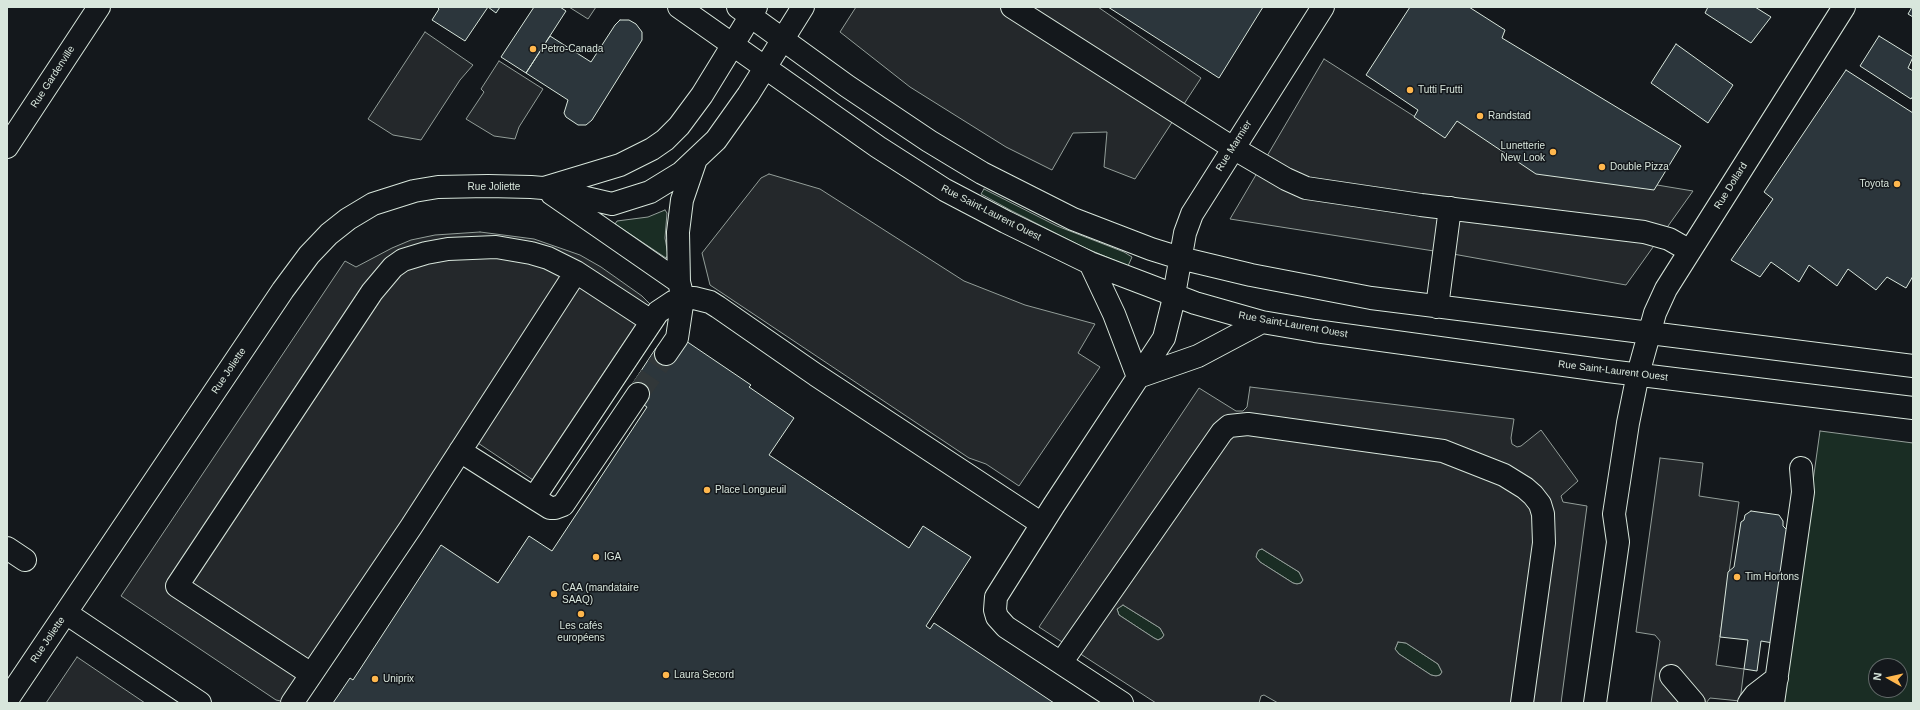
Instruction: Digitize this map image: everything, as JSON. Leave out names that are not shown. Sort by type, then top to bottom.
[{"type":"street","name":"Rue Gardenville","points":[[7,147],[99,7]]},
{"type":"street","name":"Rue Saint-Laurent Ouest","points":[[679,7],[878,147],[939,186],[1000,219],[1090,262],[1174,296],[1230,314],[1262,322],[1315,331],[1638,374],[1913,408]]},
{"type":"street","name":"Rue Joliette","points":[[7,700],[283,290],[309,255],[328,234],[360,210],[373,204],[414,191],[438,188],[488,186],[543,188],[612,204],[650,192],[668,183],[694,162],[726,127],[803,7]]},
{"type":"street","points":[[1012,7],[1233,148],[1286,179],[1306,188],[1450,208],[1644,232],[1669,240],[1690,251]]},
{"type":"street","name":"Rue Marmier","points":[[1122,703],[1006,627],[997,617],[995,610],[996,597],[998,591],[1164,338],[1174,296],[1185,233],[1192,214],[1323,7]]},
{"type":"street","name":"Rue Dollard","points":[[1595,703],[1618,542],[1614,514],[1628,422],[1648,333],[1666,288],[1844,7]]},
{"type":"street","name":"Rue Joliette","points":[[543,188],[620,165],[647,152],[665,140],[702,95],[734,45],[748,10]]},
{"type":"street","points":[[748,10],[782,40],[929,141],[982,173],[1073,219],[1151,249],[1180,258],[1313,288],[1437,307],[1913,366]]},
{"type":"street","points":[[666,354],[677,338],[681,290],[678,232],[679,213],[694,162]]},
{"type":"street","points":[[543,188],[681,290],[718,307],[1042,524]]},
{"type":"street","points":[[1437,307],[1450,208]]},
{"type":"street","points":[[311,674],[177,586],[372,292],[393,267],[403,260],[426,253],[472,247],[514,249],[548,258],[576,272],[651,321]]},
{"type":"street","points":[[1090,262],[1114,314],[1138,378],[1198,356],[1262,322]]},
{"type":"street","points":[[292,703],[460,451],[576,272]]},
{"type":"street","points":[[534,498],[651,321],[681,290]]},
{"type":"street","points":[[460,451],[550,508],[555,508],[563,505],[638,394]]},
{"type":"street","points":[[1061,663],[1222,432],[1229,426],[1248,424],[1443,452],[1471,461],[1504,475],[1525,488],[1533,495],[1540,504],[1543,514],[1544,542],[1522,703]]},
{"type":"street","points":[[1773,703],[1803,492],[1801,468]]},
{"type":"street","points":[[66,613],[200,703]]},
{"type":"street","points":[[1671,676],[1694,703]]},
{"type":"street","points":[[1749,703],[1755,695],[1777,678]]},
{"type":"green space","points":[[984,189],[1057,226],[1124,252],[1132,257],[1128,266],[1085,248],[1010,210],[981,194]]},
{"type":"green space","points":[[665,210],[667,213],[665,238],[668,255],[666,258],[615,224],[617,221],[648,217]]},
{"type":"green space","points":[[1820,431],[1913,443],[1913,703],[1782,703]]},
{"type":"green space","points":[[1262,549],[1299,572],[1303,580],[1301,583],[1293,583],[1260,562],[1256,557],[1258,550]]},
{"type":"green space","points":[[1123,605],[1160,628],[1164,635],[1162,638],[1158,640],[1154,638],[1119,615],[1117,609]]},
{"type":"green space","points":[[1398,642],[1406,643],[1438,664],[1442,672],[1440,675],[1431,675],[1399,654],[1395,649]]},
{"type":"shaded area","points":[[569,7],[596,7],[588,19]]},
{"type":"shaded area","points":[[856,7],[1098,7],[1201,78],[1135,179],[1104,167],[1107,132],[1073,133],[1052,170],[1006,147],[910,87],[840,32]]},
{"type":"shaded area","points":[[425,32],[473,65],[460,80],[421,140],[393,135],[368,119]]},
{"type":"shaded area","points":[[1324,59],[1442,134],[1456,112],[1531,164],[1693,191],[1626,285],[1453,254],[1230,219]]},
{"type":"shaded area","points":[[499,61],[543,89],[519,127],[515,139],[494,136],[466,119],[484,92],[481,89]]},
{"type":"shaded area","points":[[769,174],[820,189],[964,281],[1025,305],[1095,324],[1078,353],[1100,367],[1019,486],[986,464],[969,458],[710,285],[702,253],[761,178]]},
{"type":"shaded area","points":[[480,232],[534,239],[580,255],[601,267],[642,296],[658,312],[542,486],[469,437],[290,703],[276,700],[121,596],[345,261],[356,267],[411,240],[435,235]]},
{"type":"shaded area","points":[[1250,387],[1514,419],[1511,438],[1512,444],[1517,447],[1521,446],[1541,430],[1578,481],[1561,496],[1563,502],[1587,506],[1561,703],[1278,703],[1264,695],[1261,696],[1259,703],[1156,703],[1039,627],[1199,388],[1236,411],[1243,411],[1247,407]],"holes":[[[1262,549],[1299,572],[1303,580],[1301,583],[1293,583],[1260,562],[1256,557],[1259,550]],[[1123,605],[1160,628],[1164,635],[1158,640],[1154,638],[1119,615],[1117,609]],[[1398,642],[1406,643],[1438,664],[1442,672],[1440,675],[1431,675],[1399,654],[1395,649]]]},
{"type":"shaded area","points":[[1660,458],[1703,463],[1699,496],[1739,502],[1716,665],[1744,669],[1740,701],[1710,698],[1706,703],[1651,703],[1660,641],[1655,635],[1636,632]]},
{"type":"shaded area","points":[[77,657],[145,703],[46,703]]},
{"type":"building","points":[[437,7],[488,7],[465,41],[432,20],[439,9]]},
{"type":"building","points":[[488,7],[500,7],[496,13]]},
{"type":"building","points":[[534,7],[560,7],[566,11],[526,73],[501,57]]},
{"type":"building","points":[[1108,7],[1263,7],[1219,78]]},
{"type":"building","points":[[1410,7],[1469,7],[1505,30],[1502,38],[1681,146],[1654,190],[1536,174],[1457,121],[1445,138],[1414,117],[1418,110],[1366,75]]},
{"type":"building","points":[[1708,7],[1755,7],[1771,17],[1751,43],[1705,13]]},
{"type":"building","points":[[1913,7],[1913,17],[1908,14]]},
{"type":"building","points":[[620,20],[629,20],[636,24],[642,32],[642,40],[592,120],[586,125],[578,125],[566,117],[564,113],[568,100],[526,73],[550,36],[591,62],[615,25]]},
{"type":"building","points":[[1879,36],[1913,57],[1908,68],[1913,71],[1913,96],[1911,99],[1860,66]]},
{"type":"building","points":[[1676,44],[1733,85],[1708,123],[1651,83]]},
{"type":"building","points":[[1846,70],[1913,113],[1913,276],[1906,288],[1887,277],[1876,290],[1848,269],[1837,286],[1809,265],[1799,282],[1771,262],[1760,277],[1731,260],[1773,199],[1764,192]]},
{"type":"building","name":"Place Longueuil","points":[[686,341],[751,385],[749,387],[794,418],[769,455],[909,548],[923,526],[971,557],[926,626],[930,629],[934,623],[1054,703],[333,703],[350,678],[353,680],[441,545],[498,583],[529,536],[552,551],[647,407],[644,405],[647,400],[629,389],[656,348],[674,360]]},
{"type":"building","points":[[1751,511],[1779,515],[1783,521],[1783,526],[1789,532],[1773,643],[1761,641],[1757,671],[1744,669],[1748,640],[1720,637],[1728,572],[1734,567],[1741,522],[1744,520],[1745,515]]},
{"type":"tunnel","points":[[638,394],[666,354]]},
{"type":"place","name":"Petro-Canada","points":[[533,49]]},
{"type":"place","name":"Tutti Frutti","points":[[1410,90]]},
{"type":"place","name":"Randstad","points":[[1480,116]]},
{"type":"place","name":"Lunetterie New Look","points":[[1553,152]]},
{"type":"place","name":"Double Pizza","points":[[1602,167]]},
{"type":"place","name":"Toyota","points":[[1897,184]]},
{"type":"place","name":"Place Longueuil","points":[[707,490]]},
{"type":"place","name":"IGA","points":[[596,557]]},
{"type":"place","name":"Tim Hortons","points":[[1737,577]]},
{"type":"place","name":"CAA (mandataire SAAQ)","points":[[554,594]]},
{"type":"place","name":"Les cafés européens","points":[[581,614]]},
{"type":"place","name":"Laura Secord","points":[[666,675]]},
{"type":"place","name":"Uniprix","points":[[375,679]]}]
